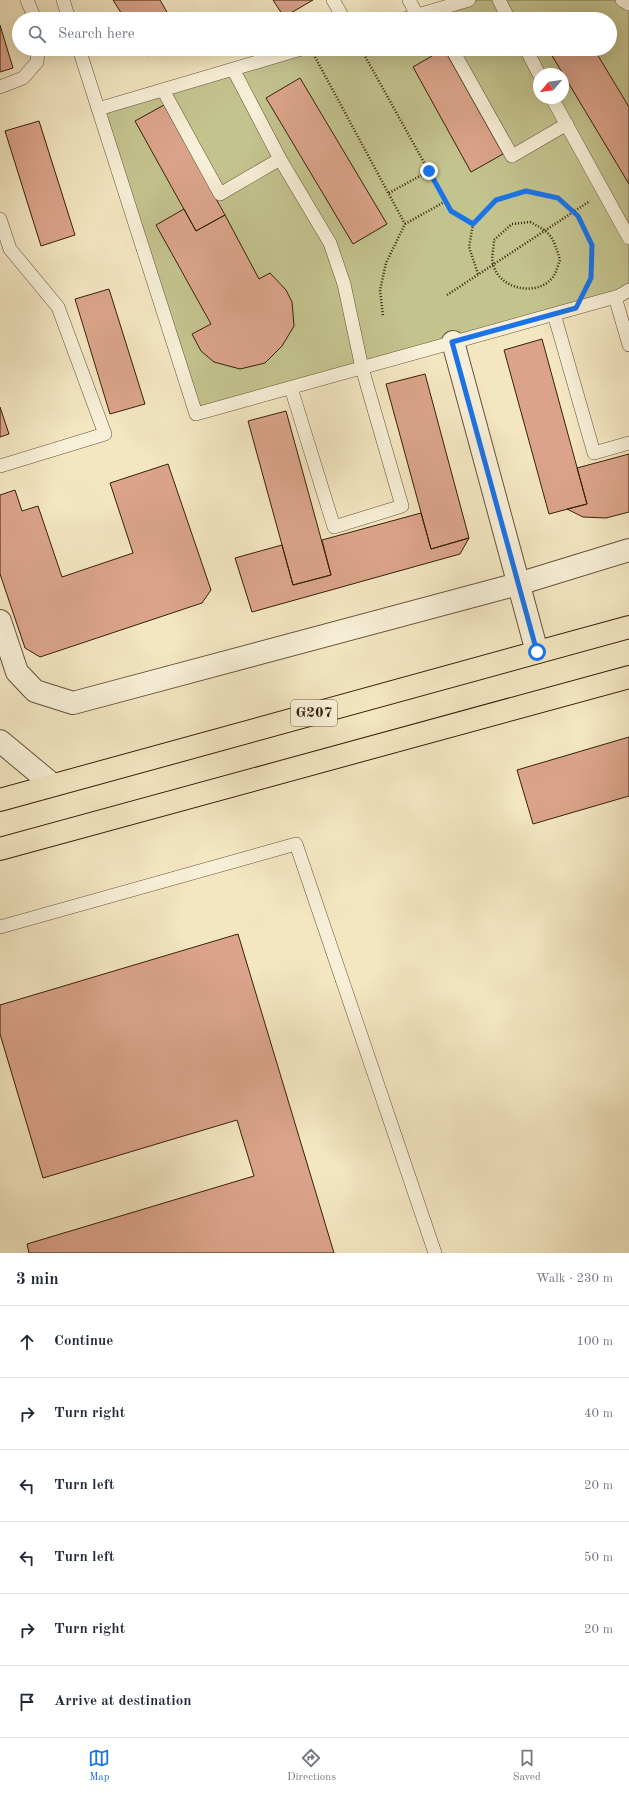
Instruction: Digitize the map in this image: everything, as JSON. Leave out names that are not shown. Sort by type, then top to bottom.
[{"type":"highway","name":"G207","points":[[0,800],[629,627]]},
{"type":"highway","points":[[0,849],[629,677]]},
{"type":"street","points":[[452,342],[537,652]]},
{"type":"street","points":[[0,621],[17,672],[35,691],[73,703],[518,584],[629,550]]},
{"type":"street","points":[[0,741],[54,785]]},
{"type":"lane","points":[[28,0],[32,12]]},
{"type":"lane","points":[[63,0],[67,12]]},
{"type":"lane","points":[[333,0],[340,12]]},
{"type":"lane","points":[[409,0],[416,12]]},
{"type":"lane","points":[[440,12],[469,0]]},
{"type":"lane","points":[[499,0],[505,12]]},
{"type":"lane","points":[[622,0],[629,4]]},
{"type":"lane","points":[[0,87],[23,78],[37,62],[37,56]]},
{"type":"lane","points":[[81,56],[196,414],[615,297],[629,290]]},
{"type":"lane","points":[[98,109],[278,56]]},
{"type":"lane","points":[[456,56],[512,156],[567,124]]},
{"type":"lane","points":[[530,56],[536,68]]},
{"type":"lane","points":[[233,69],[280,159],[330,242],[344,284],[362,368],[402,506],[334,527],[291,388]]},
{"type":"lane","points":[[163,90],[220,194],[280,159]]},
{"type":"lane","points":[[555,104],[629,238]]},
{"type":"lane","points":[[0,219],[10,249],[58,307],[105,434],[0,466]]},
{"type":"lane","points":[[615,297],[629,345]]},
{"type":"lane","points":[[554,314],[594,453],[629,443]]},
{"type":"lane","points":[[0,927],[296,844],[435,1253]]},
{"type":"path","points":[[315,56],[405,224]]},
{"type":"path","points":[[365,56],[451,211],[473,224]]},
{"type":"path","points":[[389,193],[429,171]]},
{"type":"path","points":[[478,274],[469,247],[473,224],[496,200],[526,191],[558,198],[578,216],[592,245],[591,278],[576,308]]},
{"type":"path","points":[[447,295],[604,192]]},
{"type":"path","points":[[383,316],[380,290],[386,263],[405,224],[446,201]]},
{"type":"path","points":[[530,222],[546,230],[554,240],[560,260],[553,277],[537,289],[514,287],[499,277],[493,264],[494,240],[512,224],[530,222]]},
{"type":"green space","points":[[469,0],[622,0],[629,4],[629,289],[196,414],[98,109],[277,56],[617,56],[617,12],[428,12]]},
{"type":"building","points":[[113,0],[160,0],[167,12],[121,12]]},
{"type":"building","points":[[273,0],[313,0],[293,12],[281,12]]},
{"type":"building","points":[[0,25],[13,68],[0,72]]},
{"type":"building","points":[[432,56],[448,56],[503,154],[471,172],[413,67]]},
{"type":"building","points":[[552,56],[598,56],[629,107],[629,184],[569,84],[569,68],[559,68]]},
{"type":"building","points":[[300,78],[387,224],[353,244],[266,98]]},
{"type":"building","points":[[164,105],[225,215],[196,231],[135,121]]},
{"type":"building","points":[[39,121],[75,235],[41,246],[5,131]]},
{"type":"building","points":[[184,209],[196,231],[225,215],[259,279],[270,273],[286,290],[292,302],[294,326],[282,346],[265,363],[240,369],[214,362],[201,351],[192,334],[211,324],[156,225]]},
{"type":"building","points":[[109,289],[145,404],[110,414],[75,299]]},
{"type":"building","points":[[542,339],[587,504],[549,514],[504,350]]},
{"type":"building","points":[[425,374],[469,538],[431,549],[386,384]]},
{"type":"building","points":[[0,407],[9,434],[0,437]]},
{"type":"building","points":[[286,411],[331,575],[293,585],[248,421]]},
{"type":"building","points":[[629,454],[629,512],[606,518],[583,517],[567,509],[587,504],[577,468]]},
{"type":"building","points":[[168,464],[211,590],[202,603],[40,657],[25,648],[0,574],[0,495],[15,490],[22,511],[38,506],[62,577],[133,553],[110,483]]},
{"type":"building","points":[[421,513],[431,549],[469,538],[460,554],[252,612],[235,558],[282,545],[293,585],[331,575],[322,540]]},
{"type":"building","points":[[629,737],[629,796],[533,824],[517,770]]},
{"type":"building","points":[[238,934],[334,1253],[29,1253],[27,1244],[254,1176],[237,1120],[43,1178],[0,1034],[0,1005]]},
{"type":"route","points":[[429,171],[451,211],[473,224],[496,200],[526,191],[558,198],[578,216],[592,245],[591,278],[576,308],[452,342],[537,652]]}]
